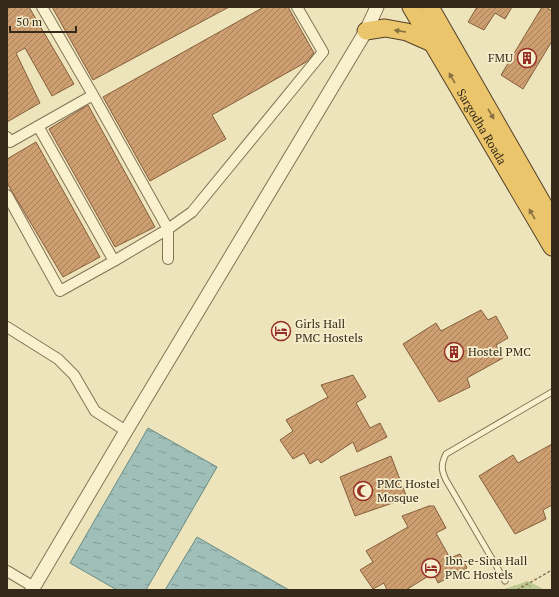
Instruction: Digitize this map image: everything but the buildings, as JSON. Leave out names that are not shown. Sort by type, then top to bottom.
[{"type":"highway","name":"Sargodha Roada","points":[[411,7],[438,38],[552,220]]},
{"type":"highway","name":"Sargodha Roada","points":[[430,7],[438,38],[552,247]]},
{"type":"highway","points":[[366,31],[385,28],[438,38],[439,7]]},
{"type":"street","points":[[42,7],[168,229],[168,259]]},
{"type":"street","points":[[7,195],[60,291],[168,229],[192,212],[323,52],[298,7]]},
{"type":"street","points":[[7,571],[33,588],[366,31],[377,7]]},
{"type":"street","points":[[8,141],[93,95]]},
{"type":"street","points":[[38,126],[114,261]]},
{"type":"street","points":[[7,327],[58,359],[74,375],[95,411],[126,431]]},
{"type":"lane","points":[[505,581],[446,480],[442,472],[442,462],[446,454],[552,392]]},
{"type":"path","points":[[517,590],[552,570]]},
{"type":"green space","points":[[528,581],[545,590],[501,590]]},
{"type":"water","points":[[148,428],[217,467],[146,590],[117,590],[70,563]]},
{"type":"water","points":[[197,537],[289,590],[165,590]]},
{"type":"place","name":"FMU","points":[[527,58]]},
{"type":"place","name":"Girls Hall PMC Hostels","points":[[281,331]]},
{"type":"place","name":"Hostel PMC","points":[[454,352]]},
{"type":"place","name":"PMC Hostel Mosque","points":[[363,491]]},
{"type":"place","name":"Ibn-e-Sina Hall PMC Hostels","points":[[431,568]]}]
